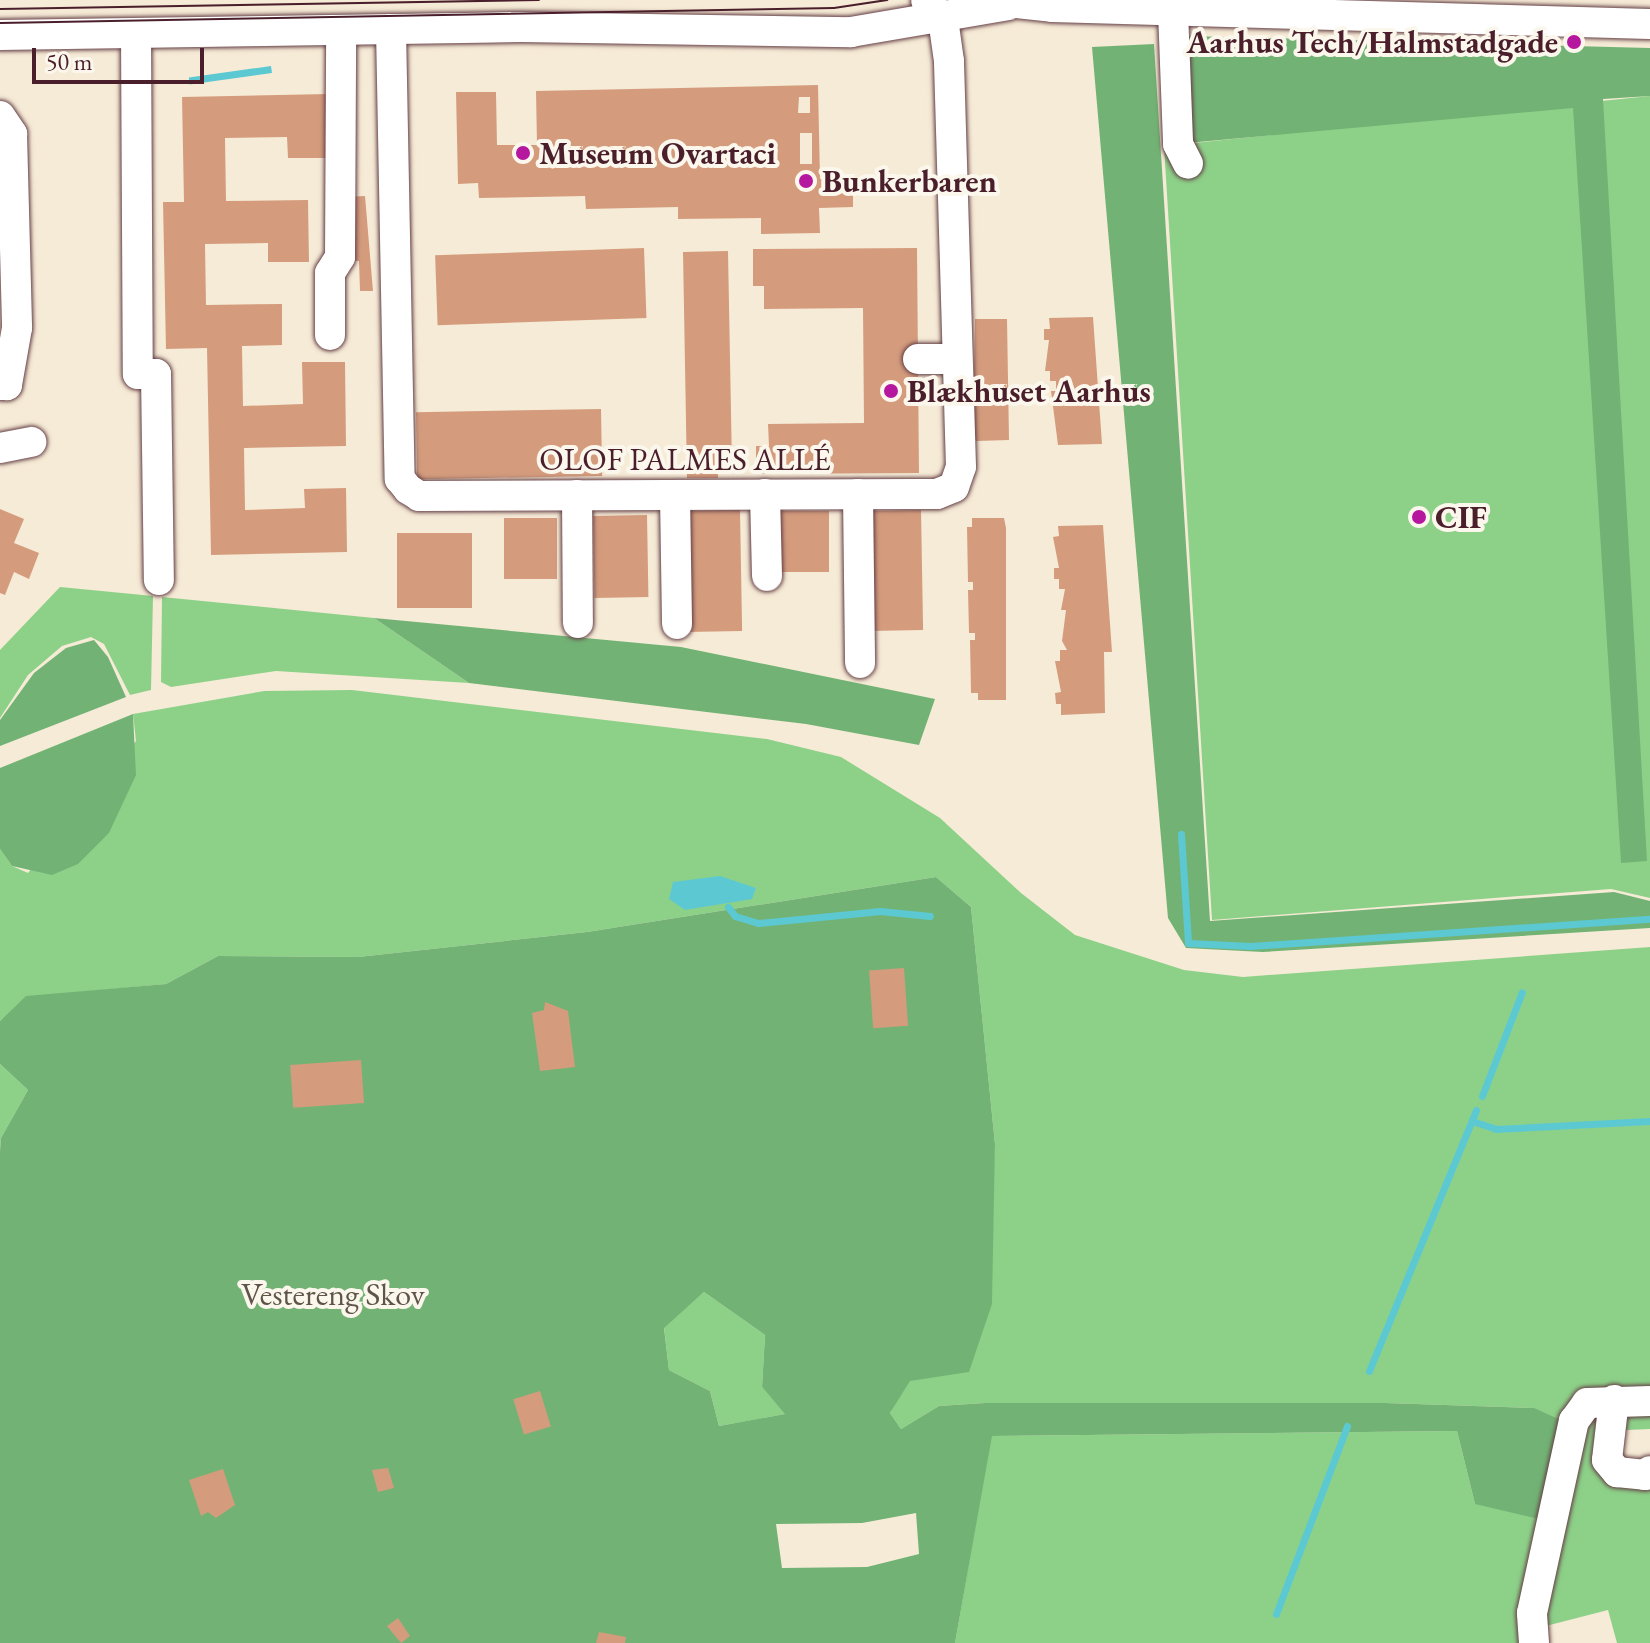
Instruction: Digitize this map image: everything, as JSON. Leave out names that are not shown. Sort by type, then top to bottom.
[{"type":"street","points":[[0,35],[391,29],[851,32],[940,6],[998,3],[1173,11],[1369,8],[1644,16]]},
{"type":"street","name":"OLOF PALMES ALLÉ","points":[[391,29],[400,479],[419,496],[937,494],[954,487],[961,467],[954,122],[940,6]]},
{"type":"street","points":[[1173,11],[1178,144],[1188,164]]},
{"type":"street","points":[[330,335],[330,273],[340,257],[341,30]]},
{"type":"street","points":[[136,33],[138,374],[156,374],[159,580]]},
{"type":"street","points":[[0,116],[12,134],[17,328],[7,385],[0,385]]},
{"type":"street","points":[[918,359],[957,359]]},
{"type":"street","points":[[0,448],[31,442]]},
{"type":"street","points":[[765,494],[767,576]]},
{"type":"street","points":[[858,494],[860,663]]},
{"type":"street","points":[[577,495],[578,623]]},
{"type":"street","points":[[675,495],[677,624]]},
{"type":"street","points":[[1614,1400],[1607,1460],[1617,1472],[1645,1475],[1650,1471]]},
{"type":"street","points":[[1534,1643],[1532,1613],[1574,1421],[1587,1403],[1650,1401]]},
{"type":"green space","points":[[1189,36],[1650,48],[1650,96],[1603,99],[1647,861],[1621,863],[1573,108],[1187,143],[1179,65]]},
{"type":"green space","points":[[1154,44],[1210,921],[1614,892],[1650,901],[1650,928],[1263,952],[1186,948],[1168,918],[1092,47]]},
{"type":"green space","name":"CIF","points":[[1650,96],[1650,898],[1611,889],[1212,920],[1164,146]]},
{"type":"green space","points":[[60,587],[153,596],[151,690],[130,695],[104,644],[91,637],[62,646],[28,675],[0,718],[0,650]]},
{"type":"green space","points":[[162,597],[374,618],[469,683],[276,671],[171,687],[161,682]]},
{"type":"green space","points":[[374,618],[681,647],[935,699],[919,745],[806,724],[469,683]]},
{"type":"green space","points":[[94,640],[108,657],[126,697],[0,746],[0,720],[34,673],[66,648]]},
{"type":"green space","points":[[352,690],[767,739],[841,757],[940,818],[1021,893],[1075,935],[1184,970],[1243,977],[1650,947],[1650,1429],[1604,1431],[1606,1481],[1650,1480],[1650,1643],[1617,1643],[1608,1610],[1538,1628],[1541,1643],[955,1643],[991,1436],[1457,1431],[1475,1504],[1534,1408],[1386,1403],[985,1403],[939,1406],[901,1429],[890,1413],[990,1216],[995,1144],[971,907],[936,877],[587,932],[358,957],[218,956],[166,984],[26,997],[0,1021],[0,849],[12,866],[28,873],[136,741],[133,714],[264,691]]},
{"type":"green space","points":[[133,714],[136,775],[109,833],[78,864],[52,875],[12,866],[0,849],[0,768]]},
{"type":"green space","name":"Vestereng Skov","points":[[936,877],[971,907],[995,1144],[992,1304],[969,1372],[910,1381],[890,1413],[901,1429],[939,1406],[985,1403],[1386,1403],[1534,1408],[1563,1421],[1543,1520],[1475,1504],[1457,1431],[992,1436],[955,1643],[0,1643],[0,1151],[1,1138],[28,1090],[0,1064],[0,1021],[26,996],[166,984],[218,956],[358,957],[587,932]],"holes":[[[704,1292],[765,1335],[762,1387],[785,1414],[719,1426],[710,1391],[669,1370],[664,1328]],[[916,1513],[919,1554],[867,1567],[782,1568],[776,1524],[862,1523]]]},
{"type":"green space","points":[[0,1064],[28,1090],[1,1138],[0,1151]]},
{"type":"green space","points":[[704,1292],[765,1335],[762,1387],[786,1414],[719,1426],[710,1391],[669,1370],[664,1327]]},
{"type":"water","points":[[271,66],[272,73],[190,84],[189,78]]},
{"type":"water","points":[[720,876],[756,888],[752,899],[685,910],[669,899],[673,882]]},
{"type":"building","points":[[818,85],[820,179],[853,179],[853,207],[819,208],[820,233],[761,234],[761,218],[678,219],[678,207],[586,209],[585,196],[479,198],[478,183],[458,184],[456,92],[496,92],[497,145],[537,145],[536,91]],"holes":[[[799,97],[810,97],[810,113],[798,113]],[[800,133],[812,133],[812,164],[800,164]]]},
{"type":"building","points":[[328,94],[330,158],[288,158],[287,137],[225,138],[226,201],[308,200],[309,262],[268,262],[268,243],[205,244],[206,305],[282,304],[282,345],[242,346],[243,406],[303,404],[302,362],[345,362],[346,446],[244,448],[245,510],[305,508],[304,489],[346,488],[347,552],[211,555],[207,348],[166,349],[163,202],[184,202],[182,97]]},
{"type":"building","points":[[365,196],[373,291],[360,291],[359,261],[347,261],[345,197]]},
{"type":"building","points":[[644,248],[646,318],[438,325],[435,255]]},
{"type":"building","name":"Blækhuset Aarhus","points":[[917,248],[919,473],[756,474],[756,446],[769,446],[768,424],[864,423],[863,308],[764,309],[764,286],[753,286],[753,249]]},
{"type":"building","points":[[728,251],[732,465],[718,465],[718,478],[687,478],[683,252]]},
{"type":"building","points":[[1093,317],[1102,444],[1058,445],[1051,391],[1056,391],[1056,381],[1050,381],[1050,371],[1045,371],[1049,340],[1044,340],[1044,329],[1050,329],[1049,318]]},
{"type":"building","points":[[975,319],[1007,319],[1009,440],[976,441],[973,434]]},
{"type":"building","points":[[601,409],[602,476],[417,479],[416,412]]},
{"type":"building","points":[[0,509],[24,519],[14,543],[39,553],[29,579],[14,572],[5,595],[0,593]]},
{"type":"building","points":[[740,510],[742,631],[687,632],[685,511]]},
{"type":"building","points":[[921,510],[923,630],[869,631],[867,511]]},
{"type":"building","points":[[775,511],[829,511],[829,572],[775,572]]},
{"type":"building","points":[[647,515],[648,597],[594,598],[593,516]]},
{"type":"building","points":[[504,518],[557,518],[557,579],[504,579]]},
{"type":"building","points":[[972,518],[1004,518],[1006,528],[1006,700],[978,700],[978,693],[971,693],[970,640],[975,640],[975,633],[969,633],[968,590],[973,590],[973,582],[968,582],[967,527],[972,527]]},
{"type":"building","points":[[1103,525],[1112,652],[1104,652],[1105,713],[1061,715],[1061,704],[1056,704],[1055,693],[1061,692],[1055,661],[1060,661],[1060,650],[1067,650],[1062,641],[1066,610],[1061,610],[1065,589],[1059,589],[1059,579],[1054,579],[1054,568],[1059,568],[1053,537],[1059,536],[1058,526]]},
{"type":"building","points":[[397,533],[472,533],[472,608],[397,608]]},
{"type":"building","points":[[904,968],[908,1026],[873,1028],[869,970]]},
{"type":"building","points":[[545,1002],[568,1011],[575,1067],[540,1071],[532,1013],[544,1010]]},
{"type":"building","points":[[361,1060],[364,1103],[293,1108],[290,1065]]},
{"type":"building","points":[[540,1391],[551,1426],[524,1435],[513,1399]]},
{"type":"building","points":[[388,1468],[394,1488],[378,1492],[372,1470]]},
{"type":"building","points":[[223,1469],[235,1505],[216,1518],[208,1512],[201,1516],[189,1480]]},
{"type":"building","points":[[398,1618],[410,1636],[401,1643],[387,1626]]},
{"type":"building","points":[[599,1632],[626,1637],[625,1643],[596,1643]]},
{"type":"waterway","points":[[1181,834],[1188,943],[1251,946],[1650,919]]},
{"type":"waterway","points":[[728,907],[735,916],[758,923],[880,911],[930,916]]},
{"type":"waterway","points":[[1482,1096],[1522,992]]},
{"type":"waterway","points":[[1369,1371],[1476,1110]]},
{"type":"waterway","points":[[1472,1121],[1496,1129],[1650,1121]]},
{"type":"waterway","points":[[1276,1614],[1347,1426]]},
{"type":"tram line","points":[[0,9],[539,0]]},
{"type":"tram line","points":[[0,23],[834,8],[887,0]]},
{"type":"place","name":"Aarhus Tech/Halmstadgade","points":[[1574,42]]},
{"type":"place","name":"Museum Ovartaci","points":[[523,153]]},
{"type":"place","name":"Bunkerbaren","points":[[806,181]]},
{"type":"place","name":"Blækhuset Aarhus","points":[[891,391]]},
{"type":"place","name":"CIF","points":[[1419,517]]}]
